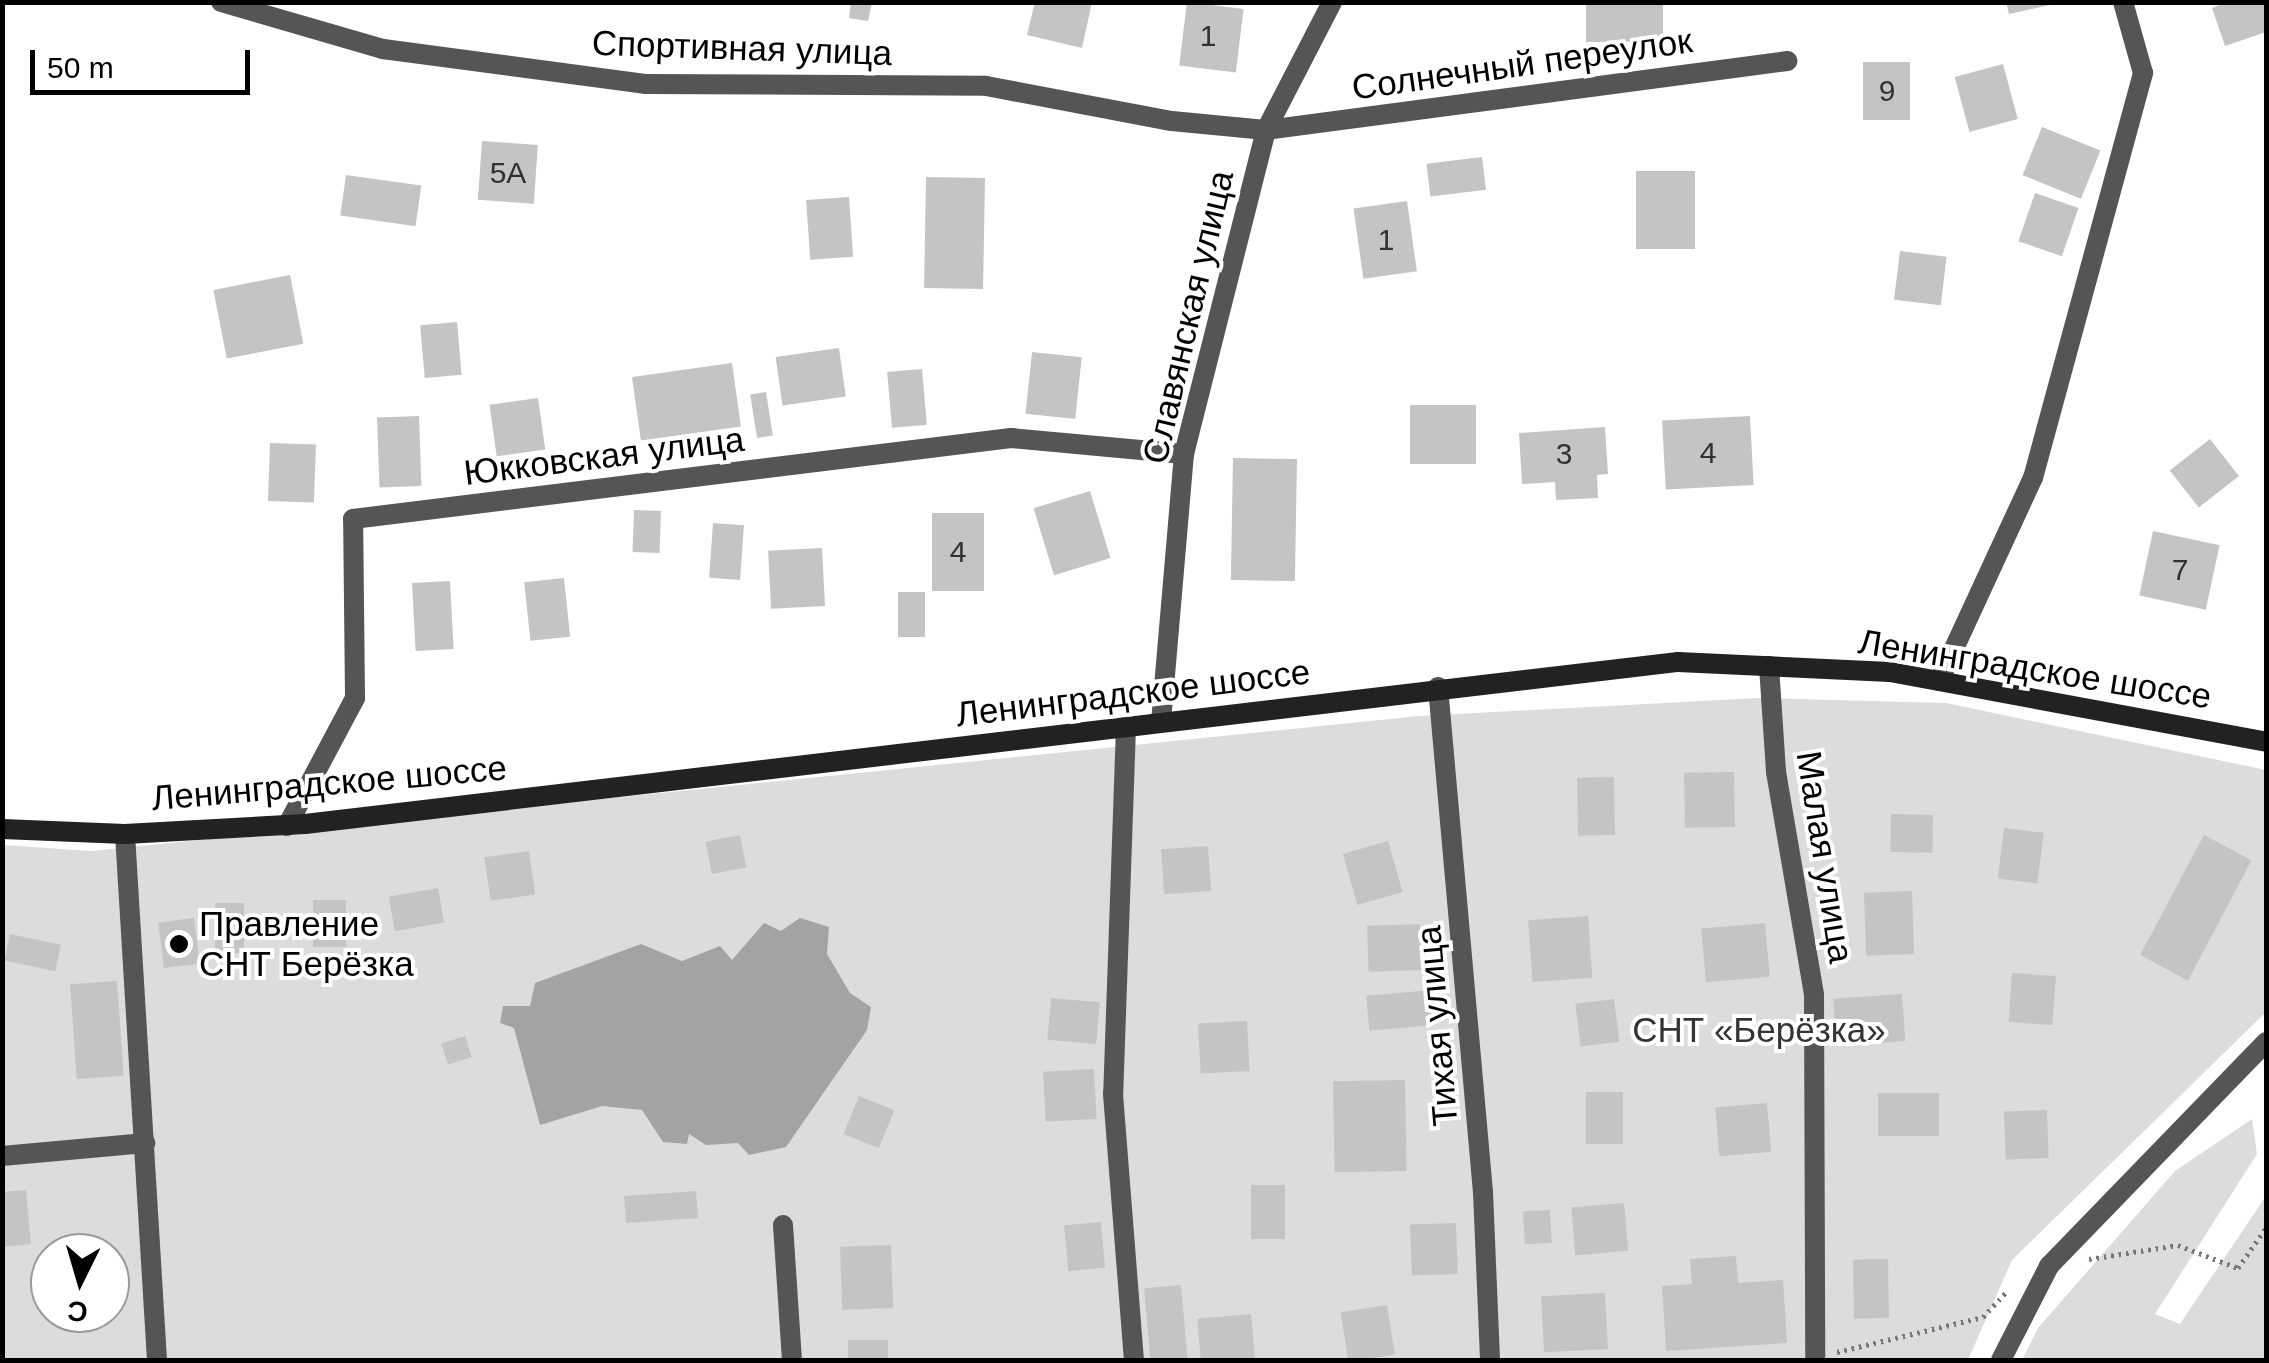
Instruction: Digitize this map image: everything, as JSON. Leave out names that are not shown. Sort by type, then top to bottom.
[{"type":"main road","name":"Ленинградское шоссе","points":[[2,829],[125,834],[287,826],[1438,687],[1678,662],[1939,681],[2266,742]]},
{"type":"street","name":"Спортивная улица","points":[[221,2],[384,49],[645,84],[986,86],[1172,122],[1266,130]]},
{"type":"street","name":"Славянская улица","points":[[1161,722],[1184,454],[1266,130],[1332,2]]},
{"type":"street","points":[[1939,681],[2033,478],[2143,74],[2122,2]]},
{"type":"street","name":"Солнечный переулок","points":[[1266,130],[1787,61]]},
{"type":"street","name":"Юкковская улица","points":[[287,826],[355,698],[354,519],[1011,438],[1184,454]]},
{"type":"street","name":"Малая улица","points":[[1769,666],[1776,772],[1814,995],[1815,1357]]},
{"type":"street","name":"Тихая улица","points":[[1438,687],[1482,1172],[1490,1360]]},
{"type":"street","points":[[1126,726],[1113,1094],[1134,1360]]},
{"type":"street","points":[[125,834],[158,1360]]},
{"type":"street","points":[[2001,1360],[2049,1266],[2266,1042]]},
{"type":"street","points":[[2,1156],[145,1143]]},
{"type":"street","points":[[783,1225],[792,1360]]},
{"type":"path","points":[[1815,1357],[1983,1318],[2031,1264],[2049,1266],[2178,1244],[2238,1268],[2266,1228]]},
{"type":"green space","name":"СНТ «Берёзка»","points":[[1758,698],[1946,703],[2266,770],[2266,1012],[2012,1260],[1968,1360],[3,1360],[2,845],[91,851],[1419,716]]},
{"type":"green space","points":[[2252,1119],[2257,1154],[2155,1314],[2180,1324],[2266,1196],[2266,1360],[2022,1360],[2038,1328],[2175,1171]]},
{"type":"shaded area","points":[[800,918],[829,927],[827,954],[850,993],[871,1007],[867,1030],[786,1147],[749,1155],[738,1143],[706,1145],[689,1134],[687,1144],[663,1142],[642,1110],[602,1106],[540,1125],[514,1028],[500,1023],[503,1006],[530,1006],[535,983],[641,944],[682,961],[720,946],[732,960],[764,923],[781,931]]},
{"type":"building","points":[[851,2],[872,2],[868,21],[849,18]]},
{"type":"building","points":[[1035,2],[1092,2],[1082,48],[1027,35]]},
{"type":"building","points":[[1187,2],[1244,9],[1236,72],[1179,66]]},
{"type":"building","points":[[1586,2],[1663,2],[1663,42],[1586,42]]},
{"type":"building","points":[[2006,2],[2055,2],[2055,4],[2009,14]]},
{"type":"building","points":[[2227,2],[2266,2],[2266,32],[2225,46],[2212,8]]},
{"type":"building","points":[[1863,62],[1910,62],[1910,120],[1863,120]]},
{"type":"building","points":[[2003,64],[2018,119],[1969,132],[1955,77]]},
{"type":"building","points":[[2042,127],[2100,151],[2081,199],[2023,175]]},
{"type":"building","points":[[482,141],[538,145],[534,204],[478,200]]},
{"type":"building","points":[[1482,157],[1486,190],[1430,197],[1426,164]]},
{"type":"building","points":[[1636,171],[1695,171],[1695,249],[1636,249]]},
{"type":"building","points":[[346,175],[421,186],[416,226],[340,216]]},
{"type":"building","points":[[926,177],[985,178],[983,289],[924,288]]},
{"type":"building","points":[[2035,193],[2078,208],[2062,256],[2018,241]]},
{"type":"building","points":[[849,197],[853,257],[810,260],[806,200]]},
{"type":"building","points":[[1407,201],[1417,271],[1363,279],[1354,209]]},
{"type":"building","points":[[1900,251],[1947,257],[1941,305],[1894,300]]},
{"type":"building","points":[[290,275],[303,344],[227,359],[213,290]]},
{"type":"building","points":[[457,322],[462,375],[425,378],[420,325]]},
{"type":"building","points":[[839,348],[846,397],[782,405],[776,357]]},
{"type":"building","points":[[1032,352],[1082,357],[1075,419],[1026,414]]},
{"type":"building","points":[[732,363],[741,426],[641,440],[632,377]]},
{"type":"building","points":[[922,369],[927,425],[892,428],[887,372]]},
{"type":"building","points":[[766,392],[773,435],[757,438],[750,395]]},
{"type":"building","points":[[538,398],[545,449],[497,456],[489,405]]},
{"type":"building","points":[[1410,405],[1476,405],[1476,464],[1410,464]]},
{"type":"building","points":[[419,416],[421,486],[379,487],[377,417]]},
{"type":"building","points":[[1750,416],[1754,485],[1666,490],[1662,421]]},
{"type":"building","points":[[1605,427],[1608,474],[1597,475],[1598,498],[1556,500],[1555,482],[1522,484],[1519,433]]},
{"type":"building","points":[[2210,439],[2239,476],[2199,507],[2170,470]]},
{"type":"building","points":[[270,443],[316,445],[314,503],[268,501]]},
{"type":"building","points":[[1233,458],[1297,459],[1295,581],[1231,580]]},
{"type":"building","points":[[1090,491],[1110,558],[1054,575],[1034,508]]},
{"type":"building","points":[[634,510],[661,511],[660,553],[633,552]]},
{"type":"building","points":[[932,513],[984,513],[984,591],[932,591]]},
{"type":"building","points":[[713,523],[744,525],[740,580],[709,578]]},
{"type":"building","points":[[2153,531],[2220,545],[2206,610],[2139,596]]},
{"type":"building","points":[[822,548],[825,606],[771,609],[768,551]]},
{"type":"building","points":[[564,578],[570,637],[530,641],[524,582]]},
{"type":"building","points":[[450,581],[454,649],[416,651],[412,583]]},
{"type":"building","points":[[898,592],[925,592],[925,637],[898,637]]},
{"type":"building","points":[[1734,772],[1735,827],[1685,828],[1684,773]]},
{"type":"building","points":[[1614,777],[1615,835],[1578,836],[1577,778]]},
{"type":"building","points":[[1891,814],[1933,815],[1932,853],[1890,852]]},
{"type":"building","points":[[2004,828],[2044,833],[2037,883],[1998,879]]},
{"type":"building","points":[[740,835],[746,867],[712,874],[706,842]]},
{"type":"building","points":[[2204,835],[2252,860],[2188,980],[2140,955]]},
{"type":"building","points":[[1388,841],[1403,892],[1357,905],[1343,854]]},
{"type":"building","points":[[1208,846],[1211,891],[1164,894],[1161,849]]},
{"type":"building","points":[[529,851],[535,895],[491,901],[484,857]]},
{"type":"building","points":[[438,888],[444,922],[395,931],[389,897]]},
{"type":"building","points":[[1912,891],[1914,954],[1866,956],[1864,893]]},
{"type":"building","points":[[313,900],[346,900],[346,947],[313,947]]},
{"type":"building","points":[[215,903],[244,903],[244,953],[215,953]]},
{"type":"building","points":[[1588,916],[1592,978],[1532,982],[1528,920]]},
{"type":"building","name":"Правление СНТ Берёзка","points":[[194,918],[200,964],[164,968],[158,922]]},
{"type":"building","points":[[1765,923],[1770,977],[1706,982],[1701,929]]},
{"type":"building","points":[[1420,924],[1422,970],[1369,972],[1367,926]]},
{"type":"building","points":[[10,934],[61,945],[55,971],[4,960]]},
{"type":"building","points":[[2012,973],[2056,976],[2052,1025],[2009,1022]]},
{"type":"building","points":[[117,981],[124,1076],[77,1079],[70,984]]},
{"type":"building","points":[[1433,990],[1436,1025],[1369,1031],[1366,996]]},
{"type":"building","points":[[1902,994],[1905,1041],[1836,1046],[1833,999]]},
{"type":"building","points":[[1051,998],[1100,1002],[1096,1044],[1047,1040]]},
{"type":"building","points":[[1614,999],[1619,1042],[1581,1046],[1575,1004]]},
{"type":"building","points":[[1247,1021],[1250,1071],[1201,1073],[1198,1024]]},
{"type":"building","points":[[465,1036],[472,1057],[448,1065],[441,1044]]},
{"type":"building","points":[[1094,1069],[1097,1119],[1046,1122],[1043,1072]]},
{"type":"building","points":[[1405,1080],[1407,1171],[1335,1172],[1333,1081]]},
{"type":"building","points":[[1586,1092],[1623,1092],[1623,1144],[1586,1144]]},
{"type":"building","points":[[1878,1093],[1939,1093],[1939,1136],[1878,1136]]},
{"type":"building","points":[[859,1096],[894,1110],[879,1148],[844,1134]]},
{"type":"building","points":[[1767,1103],[1771,1152],[1719,1156],[1715,1108]]},
{"type":"building","points":[[2047,1110],[2049,1158],[2006,1159],[2004,1112]]},
{"type":"building","points":[[1251,1185],[1285,1185],[1285,1239],[1251,1239]]},
{"type":"building","points":[[26,1190],[30,1244],[2,1247],[2,1192]]},
{"type":"building","points":[[696,1191],[698,1218],[626,1223],[624,1196]]},
{"type":"building","points":[[1624,1203],[1628,1251],[1575,1255],[1571,1208]]},
{"type":"building","points":[[1550,1210],[1552,1243],[1525,1244],[1523,1211]]},
{"type":"building","points":[[1101,1222],[1105,1268],[1068,1271],[1064,1225]]},
{"type":"building","points":[[1456,1223],[1458,1274],[1412,1276],[1410,1225]]},
{"type":"building","points":[[891,1245],[893,1308],[842,1310],[840,1247]]},
{"type":"building","points":[[1736,1256],[1738,1283],[1783,1280],[1787,1343],[1666,1351],[1662,1286],[1692,1284],[1690,1259]]},
{"type":"building","points":[[1888,1259],[1889,1318],[1854,1319],[1853,1260]]},
{"type":"building","points":[[1181,1285],[1188,1360],[1150,1360],[1144,1288]]},
{"type":"building","points":[[1605,1293],[1608,1349],[1544,1352],[1541,1296]]},
{"type":"building","points":[[1387,1305],[1395,1354],[1348,1360],[1341,1312]]},
{"type":"building","points":[[1251,1314],[1255,1360],[1201,1360],[1197,1319]]},
{"type":"building","points":[[848,1340],[888,1340],[888,1360],[848,1360]]},
{"type":"place","name":"Правление СНТ Берёзка","points":[[179,944]]}]
